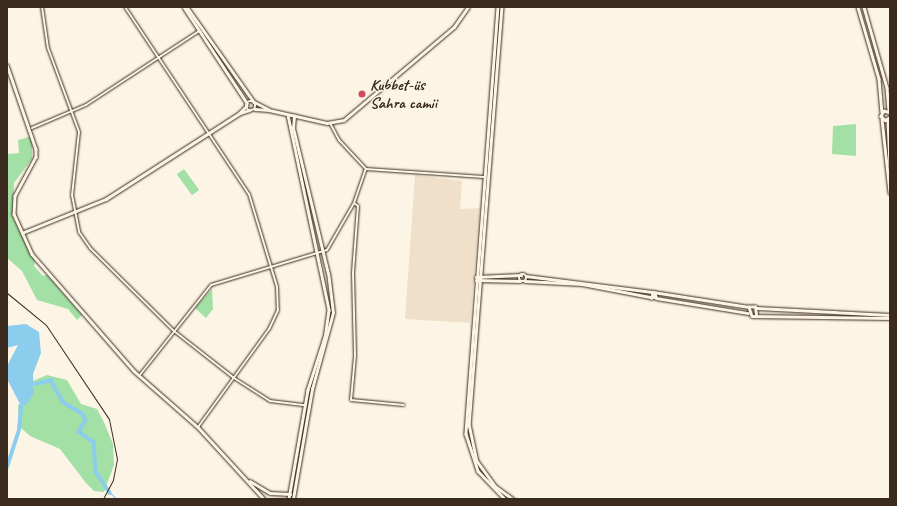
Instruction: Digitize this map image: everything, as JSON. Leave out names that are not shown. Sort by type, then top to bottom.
[{"type":"main road","points":[[186,7],[254,102],[269,110]]},
{"type":"main road","points":[[240,113],[255,109],[269,110],[330,123],[344,120],[383,90],[462,20],[468,7]]},
{"type":"main road","points":[[498,7],[476,278],[466,434],[480,473],[505,499]]},
{"type":"main road","points":[[502,7],[470,435],[477,461],[487,477],[513,499]]},
{"type":"main road","points":[[858,7],[879,79],[890,193]]},
{"type":"main road","points":[[864,7],[887,88],[890,113],[882,112]]},
{"type":"main road","points":[[201,29],[251,110]]},
{"type":"main road","points":[[7,65],[32,128],[36,157],[15,196],[14,214],[35,257],[139,376],[198,427],[264,499]]},
{"type":"main road","points":[[22,233],[74,214],[106,199],[240,113],[247,105],[254,102]]},
{"type":"main road","points":[[254,102],[255,109]]},
{"type":"main road","points":[[288,115],[321,253],[329,318],[305,405],[289,499]]},
{"type":"main road","points":[[293,499],[312,389],[333,322],[321,253],[293,128],[294,116]]},
{"type":"main road","points":[[882,119],[889,119],[890,165]]},
{"type":"main road","points":[[520,281],[521,276]]},
{"type":"main road","points":[[476,278],[526,276],[756,308],[890,316]]},
{"type":"main road","points":[[525,281],[526,276]]},
{"type":"main road","points":[[481,278],[582,284],[655,298],[756,314],[890,316]]},
{"type":"main road","points":[[650,297],[653,293]]},
{"type":"main road","points":[[653,293],[655,298]]},
{"type":"main road","points":[[748,313],[749,307]]},
{"type":"main road","points":[[756,308],[756,314]]},
{"type":"main road","points":[[246,478],[270,493],[290,494]]},
{"type":"street","points":[[42,7],[48,48],[79,132],[72,195],[74,214],[79,232],[92,251],[174,331],[234,378],[270,401],[305,405]]},
{"type":"street","points":[[125,7],[210,132],[253,202],[272,267],[280,301],[275,318],[198,427]]},
{"type":"street","points":[[861,15],[866,13]]},
{"type":"street","points":[[32,128],[73,113],[160,58],[201,29]]},
{"type":"street","points":[[330,123],[339,140],[366,169],[484,177]]},
{"type":"street","points":[[139,376],[211,285],[321,253],[331,246],[354,203],[366,169]]},
{"type":"street","points":[[354,203],[358,206],[353,267],[355,356],[351,400],[404,405]]},
{"type":"shaded area","points":[[415,175],[462,181],[460,209],[480,208],[470,323],[405,319]]},
{"type":"green space","points":[[856,124],[856,156],[832,154],[833,126]]},
{"type":"green space","points":[[32,136],[32,159],[14,183],[13,217],[35,262],[34,266],[43,276],[47,275],[82,315],[77,320],[68,309],[37,300],[22,271],[7,258],[7,154],[19,153],[18,140]]},
{"type":"green space","points":[[184,169],[199,190],[192,195],[177,174]]},
{"type":"green space","points":[[212,289],[213,309],[206,318],[195,308]]},
{"type":"green space","points":[[47,375],[67,380],[81,404],[97,409],[103,420],[113,444],[114,465],[104,492],[94,491],[60,449],[30,436],[19,426],[18,404],[21,406],[33,381]]},
{"type":"water","points":[[26,324],[39,332],[41,353],[33,374],[34,394],[26,405],[21,406],[7,379],[7,366],[18,345],[7,348],[7,326]]},
{"type":"waterway","points":[[36,384],[51,380],[63,402],[83,414],[86,420],[79,432],[94,442],[96,472],[110,493]]},
{"type":"waterway","points":[[19,430],[21,406]]},
{"type":"waterway","points":[[7,467],[18,433]]},
{"type":"waterway","points":[[110,493],[117,499]]},
{"type":"railway","points":[[7,293],[46,325],[109,419],[117,459],[113,480],[103,499]]},
{"type":"place","name":"Kubbet-üs Sahra camii","points":[[362,94]]}]
